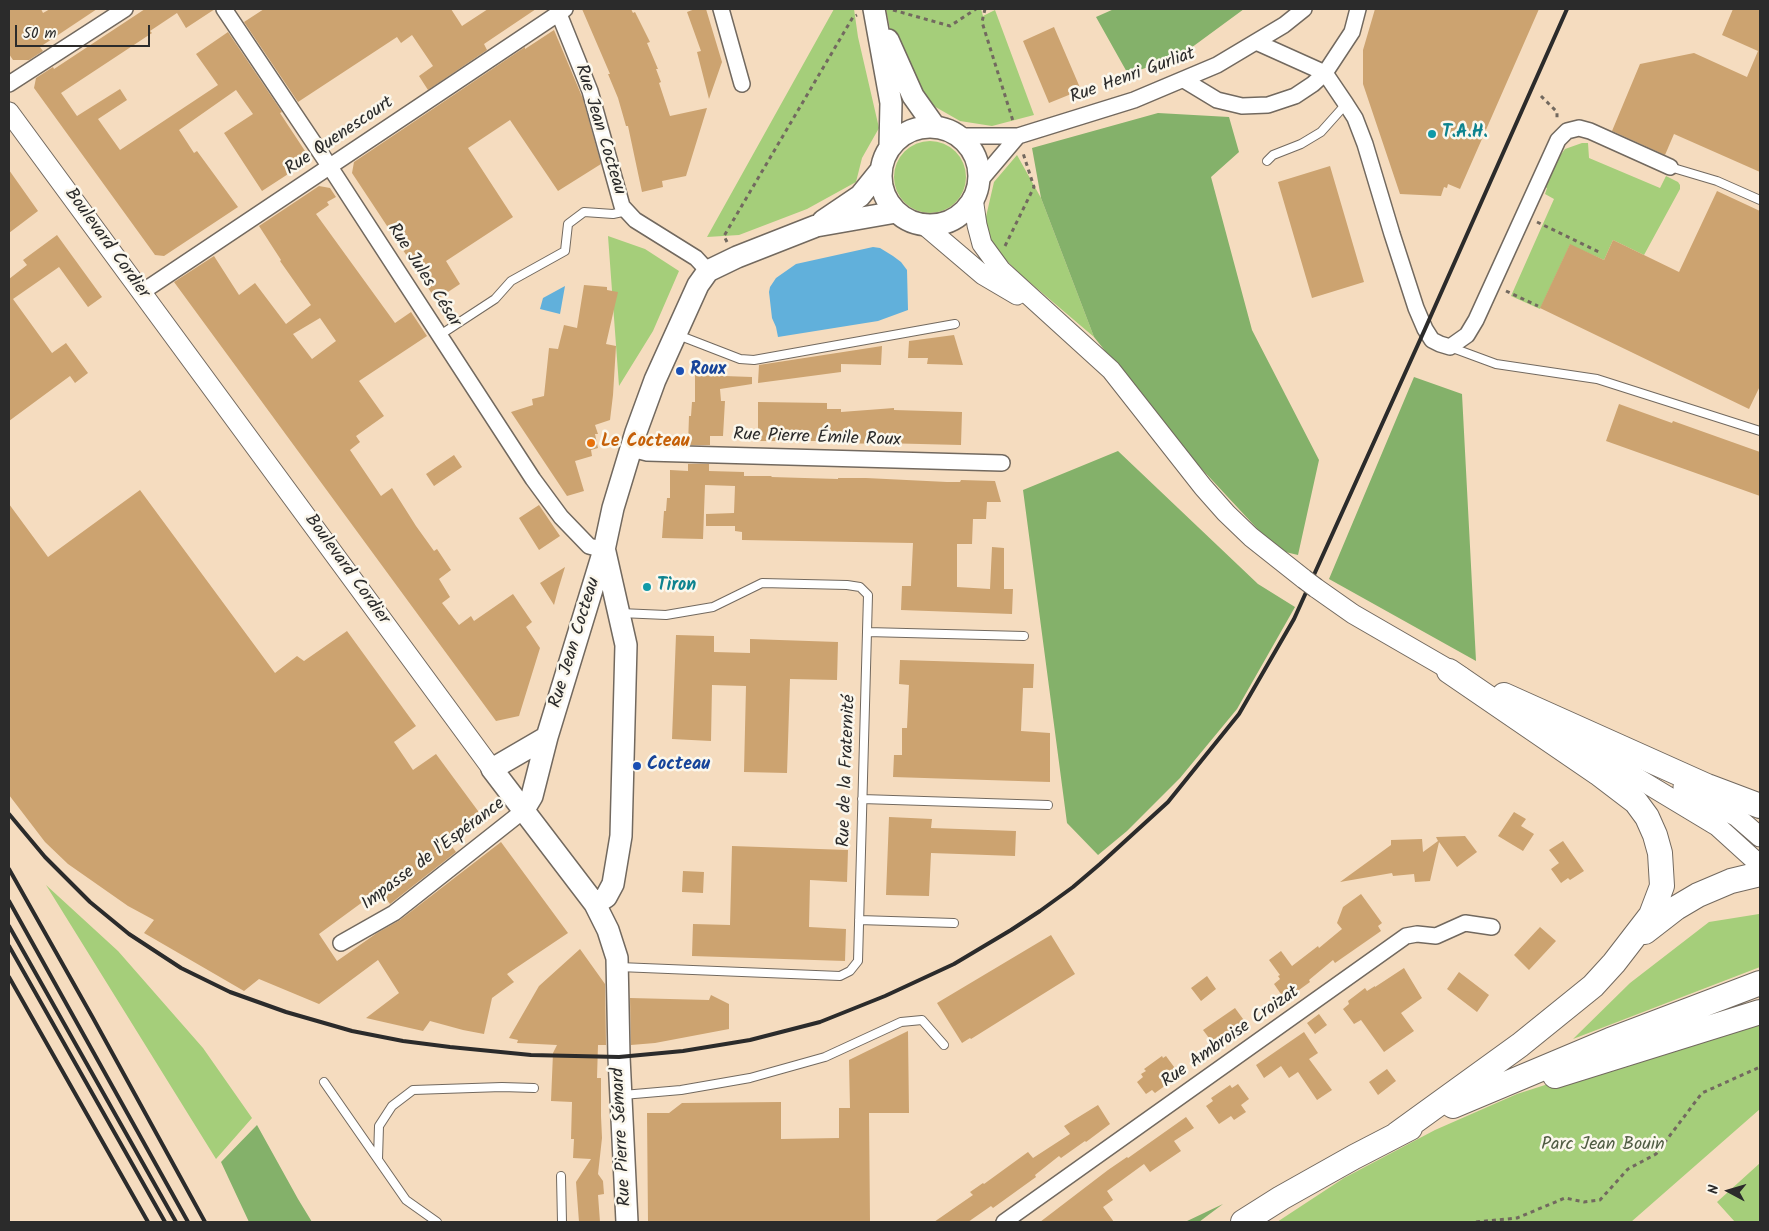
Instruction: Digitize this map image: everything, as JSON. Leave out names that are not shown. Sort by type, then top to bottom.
[{"type":"main road","points":[[880,9],[913,96],[935,127]]},
{"type":"main road","points":[[880,9],[891,103],[890,146]]},
{"type":"main road","points":[[935,127],[948,130],[960,136],[971,149],[978,165],[976,190],[964,210],[952,219],[938,224],[923,224],[909,220],[896,212],[887,200],[882,186],[881,170],[884,157],[890,146],[903,134],[918,128],[935,127]]},
{"type":"main road","points":[[816,226],[860,196],[881,170]]},
{"type":"main road","points":[[708,271],[816,226],[896,212]]},
{"type":"main road","name":"Rue Jean Cocteau","points":[[523,812],[532,796],[604,550],[613,508],[631,449],[655,380],[698,285],[708,271]]},
{"type":"main road","name":"Rue Jean Cocteau","points":[[595,904],[606,897],[613,884],[621,836],[626,645],[604,550]]},
{"type":"main road","points":[[1449,671],[1707,786],[1760,806]]},
{"type":"main road","points":[[1397,1134],[1520,1045],[1566,1009],[1598,980],[1614,963],[1651,915],[1662,886],[1660,853],[1655,835],[1647,817],[1636,802],[1616,786],[1449,671]]},
{"type":"main road","points":[[492,769],[548,737]]},
{"type":"main road","name":"Boulevard Cordier","points":[[492,769],[595,904],[608,930],[617,958],[619,1051]]},
{"type":"main road","points":[[1632,940],[1676,908],[1698,895],[1731,881],[1760,874]]},
{"type":"main road","points":[[1243,1222],[1281,1198],[1397,1134],[1459,1103],[1610,1040],[1760,983]]},
{"type":"main road","points":[[1459,1103],[1585,1068],[1760,1012]]},
{"type":"main road","name":"Rue Pierre Sémard","points":[[619,1051],[627,1222]]},
{"type":"street","points":[[9,84],[125,9]]},
{"type":"street","name":"Rue Jules César","points":[[224,9],[330,166],[533,479],[561,517],[589,546],[604,550]]},
{"type":"street","points":[[722,9],[742,84]]},
{"type":"street","name":"Rue Henri Gurliat","points":[[960,136],[1018,136],[1134,100],[1217,65],[1284,24],[1304,9]]},
{"type":"street","points":[[1184,80],[1217,100],[1242,106],[1268,105],[1295,96],[1325,73],[1352,32],[1358,9]]},
{"type":"street","name":"Rue Quenescourt","points":[[142,292],[561,10]]},
{"type":"street","name":"Rue Jean Cocteau","points":[[561,10],[590,91],[622,206],[635,220],[696,258],[708,271]]},
{"type":"street","points":[[1256,42],[1325,73],[1355,118],[1422,322],[1432,340],[1450,347],[1468,335],[1558,140],[1567,131],[1579,128],[1590,131],[1670,167]]},
{"type":"street","name":"Boulevard Cordier","points":[[9,112],[492,769]]},
{"type":"street","points":[[1018,136],[976,190],[977,224],[982,244],[1001,270],[1111,370],[1226,513],[1257,542],[1353,614],[1449,671],[1575,739],[1615,766],[1716,826],[1760,865]]},
{"type":"street","points":[[923,224],[983,275],[1046,312]]},
{"type":"street","name":"Rue Pierre Émile Roux","points":[[631,449],[657,454],[1002,463]]},
{"type":"street","points":[[1575,739],[1622,755],[1704,797],[1737,817],[1760,836]]},
{"type":"street","name":"Impasse de l'Espérance","points":[[341,943],[394,913],[523,812]]},
{"type":"street","name":"Rue Ambroise Croizat","points":[[1004,1222],[1406,936],[1417,934],[1436,936],[1465,923],[1492,927]]},
{"type":"lane","points":[[1267,161],[1273,155],[1301,144],[1321,132],[1346,104]]},
{"type":"lane","points":[[1670,167],[1717,181],[1760,200]]},
{"type":"lane","points":[[440,335],[495,299],[511,281],[565,251],[568,224],[584,212],[613,214],[627,211]]},
{"type":"lane","points":[[676,334],[740,359],[754,360],[955,324]]},
{"type":"lane","points":[[1450,347],[1496,364],[1597,379],[1760,431]]},
{"type":"lane","name":"Rue de la Fraternité","points":[[617,967],[840,976],[850,971],[858,961],[868,595],[860,587],[847,585],[762,582],[713,607],[666,615],[618,613]]},
{"type":"lane","points":[[867,632],[1024,636]]},
{"type":"lane","points":[[862,799],[1048,805]]},
{"type":"lane","points":[[859,920],[954,924]]},
{"type":"lane","points":[[620,1096],[681,1090],[750,1078],[825,1057],[901,1022],[922,1020],[944,1045]]},
{"type":"lane","points":[[324,1082],[406,1200],[437,1222]]},
{"type":"lane","points":[[378,1159],[379,1126],[392,1106],[413,1090],[502,1087],[534,1088]]},
{"type":"lane","points":[[561,1176],[562,1222]]},
{"type":"path","points":[[738,257],[724,236],[852,16],[880,9],[950,26],[976,9]]},
{"type":"path","points":[[1541,96],[1557,112],[1558,140]]},
{"type":"path","points":[[1523,216],[1601,254]]},
{"type":"path","points":[[1492,285],[1538,306]]},
{"type":"path","points":[[1476,1222],[1517,1218],[1566,1198],[1584,1202],[1600,1200],[1628,1169],[1656,1154],[1702,1093],[1760,1067]]},
{"type":"green space","points":[[834,9],[854,9],[858,37],[879,128],[862,158],[856,182],[807,209],[739,235],[707,237]]},
{"type":"green space","points":[[886,9],[981,9],[983,16],[995,10],[1034,115],[992,126],[960,121],[918,97],[890,29]]},
{"type":"green space","points":[[1114,9],[1244,9],[1180,56],[1128,74],[1096,17]]},
{"type":"green space","points":[[1158,113],[1229,117],[1239,152],[1211,177],[1252,330],[1319,460],[1298,555],[1277,550],[1186,452],[1094,337],[1041,198],[1032,148]]},
{"type":"green space","points":[[930,141],[950,147],[960,157],[966,177],[960,197],[950,207],[930,213],[910,207],[900,197],[894,177],[900,157],[910,147]]},
{"type":"green space","points":[[1582,143],[1588,143],[1589,158],[1660,188],[1666,176],[1678,182],[1680,189],[1644,255],[1613,240],[1604,260],[1570,245],[1540,309],[1511,296],[1554,199],[1545,194],[1547,188],[1544,187],[1556,161],[1565,149]]},
{"type":"green space","points":[[1017,155],[1041,198],[1094,337],[1020,274],[989,243],[985,221],[994,182]]},
{"type":"green space","points":[[608,236],[645,249],[679,271],[653,331],[619,386]]},
{"type":"green space","points":[[1414,377],[1462,394],[1476,661],[1329,579]]},
{"type":"green space","points":[[1118,451],[1258,584],[1295,607],[1237,709],[1180,778],[1127,831],[1098,855],[1067,823],[1023,490]]},
{"type":"green space","points":[[46,885],[118,951],[203,1048],[252,1118],[216,1159]]},
{"type":"green space","points":[[1759,914],[1760,967],[1573,1039],[1630,983],[1709,922]]},
{"type":"green space","name":"Parc Jean Bouin","points":[[1760,1016],[1760,1109],[1631,1222],[1277,1222],[1344,1178],[1435,1130],[1517,1094]]},
{"type":"green space","points":[[257,1125],[312,1222],[249,1222],[221,1162]]},
{"type":"green space","points":[[1760,1163],[1760,1222],[1735,1222],[1717,1202]]},
{"type":"green space","points":[[1223,1204],[1199,1222],[1185,1222]]},
{"type":"water","points":[[873,247],[880,248],[893,256],[907,270],[908,310],[878,321],[778,337],[772,318],[769,292],[776,278],[796,264]]},
{"type":"water","points":[[565,286],[560,314],[540,309],[543,298]]},
{"type":"building","points":[[9,9],[41,9],[43,13],[50,9],[97,9],[40,47],[43,51],[29,60],[13,60],[9,54]]},
{"type":"building","points":[[145,9],[215,9],[186,28],[177,13],[150,31],[152,33],[61,93],[77,116],[120,89],[127,100],[98,119],[120,150],[218,85],[196,54],[228,32],[282,112],[280,113],[305,151],[302,165],[262,191],[224,133],[253,114],[236,90],[179,130],[194,153],[197,151],[238,207],[164,256],[155,255],[34,88],[36,78],[53,67],[54,69]]},
{"type":"building","points":[[264,9],[451,9],[462,26],[488,9],[536,9],[484,44],[487,50],[428,90],[419,76],[433,66],[412,35],[401,43],[397,37],[298,102],[244,22]]},
{"type":"building","points":[[582,9],[631,9],[633,13],[635,12],[650,42],[647,43],[658,69],[656,69],[661,82],[659,83],[670,116],[707,108],[686,176],[662,181],[663,187],[642,192],[628,126],[626,126],[618,98],[608,74],[610,74]]},
{"type":"building","points":[[695,9],[706,9],[722,62],[709,99],[697,52],[701,51],[687,12]]},
{"type":"building","name":"T.A.H.","points":[[1375,9],[1539,9],[1460,189],[1448,184],[1447,188],[1444,187],[1441,196],[1400,194],[1363,84],[1363,50]]},
{"type":"building","points":[[1733,9],[1760,9],[1760,172],[1674,134],[1665,155],[1612,131],[1640,64],[1694,53],[1747,77],[1758,51],[1722,35]]},
{"type":"building","points":[[1054,27],[1081,90],[1049,103],[1023,41]]},
{"type":"building","points":[[554,30],[583,99],[601,164],[558,191],[510,120],[468,148],[513,217],[446,261],[460,284],[436,300],[352,173],[354,162],[525,47],[525,49]]},
{"type":"building","points":[[1330,166],[1364,282],[1312,298],[1278,182]]},
{"type":"building","points":[[9,170],[38,211],[9,233]]},
{"type":"building","points":[[319,186],[330,188],[336,197],[327,202],[329,205],[316,214],[395,323],[411,312],[427,336],[359,381],[384,416],[356,436],[360,442],[350,450],[381,496],[392,488],[416,526],[434,551],[437,549],[451,570],[439,579],[450,597],[442,603],[459,625],[471,616],[474,621],[513,594],[532,622],[526,627],[540,648],[519,716],[496,721],[174,282],[214,256],[239,295],[255,283],[286,324],[311,305],[280,261],[259,226]],"holes":[[[320,318],[336,341],[312,359],[293,334]]]},
{"type":"building","points":[[1717,191],[1760,211],[1760,386],[1749,409],[1540,308],[1570,244],[1604,260],[1613,240],[1679,272]]},
{"type":"building","points":[[57,235],[102,297],[88,307],[59,267],[13,299],[52,353],[66,343],[88,373],[75,383],[70,376],[9,421],[9,279],[27,265],[23,260]]},
{"type":"building","points":[[584,285],[607,287],[607,290],[618,292],[606,344],[616,346],[613,395],[610,420],[595,425],[598,434],[595,434],[598,448],[591,450],[592,456],[575,461],[584,491],[567,496],[511,412],[533,405],[532,399],[544,396],[549,348],[558,349],[564,325],[577,328]]},
{"type":"building","points":[[954,335],[963,365],[927,364],[928,358],[908,358],[909,341]]},
{"type":"building","points":[[882,346],[881,365],[841,364],[841,372],[758,383],[759,365]]},
{"type":"building","points":[[695,375],[752,377],[752,384],[720,389],[721,401],[725,401],[723,436],[710,436],[710,445],[688,445],[689,416],[691,416],[692,402],[695,402]]},
{"type":"building","points":[[758,402],[827,403],[827,409],[841,409],[841,412],[894,408],[894,410],[962,412],[961,445],[840,443],[840,441],[758,441]]},
{"type":"building","points":[[1619,404],[1760,452],[1760,496],[1606,441]]},
{"type":"building","points":[[454,455],[462,467],[434,486],[426,474]]},
{"type":"building","points":[[688,464],[709,464],[709,471],[744,472],[744,476],[866,478],[947,482],[960,482],[961,480],[995,481],[1001,502],[987,502],[986,519],[973,519],[972,544],[957,544],[957,587],[990,589],[992,547],[1004,548],[1004,589],[1013,589],[1012,614],[901,610],[902,586],[911,586],[913,543],[742,540],[742,532],[735,531],[735,526],[706,526],[706,514],[734,513],[735,486],[705,485],[703,539],[662,538],[664,511],[666,511],[667,498],[670,498],[670,470],[688,471]]},
{"type":"building","points":[[140,490],[275,673],[297,656],[304,661],[347,631],[416,726],[394,742],[413,770],[436,754],[481,815],[447,840],[456,852],[390,904],[379,890],[319,934],[337,961],[377,933],[400,920],[501,842],[568,933],[507,974],[514,982],[492,998],[484,1034],[430,1021],[423,1031],[366,1018],[399,993],[378,960],[319,1004],[259,979],[244,991],[144,933],[154,920],[128,906],[68,864],[45,842],[9,795],[9,504],[48,557]]},
{"type":"building","points":[[539,505],[560,536],[539,550],[519,518]]},
{"type":"building","points":[[565,567],[558,590],[554,605],[540,583]]},
{"type":"building","points":[[676,635],[714,636],[714,652],[750,653],[750,639],[838,642],[837,680],[790,679],[787,773],[744,772],[746,686],[712,685],[711,741],[672,739]]},
{"type":"building","points":[[900,660],[1034,664],[1033,688],[1023,688],[1021,731],[1050,733],[1050,782],[893,777],[894,755],[902,755],[902,728],[907,728],[909,685],[899,684]]},
{"type":"building","points":[[1514,812],[1526,819],[1521,826],[1534,834],[1523,851],[1498,836]]},
{"type":"building","points":[[889,817],[932,819],[931,828],[1016,831],[1015,856],[931,853],[929,896],[886,895]]},
{"type":"building","points":[[1465,836],[1477,852],[1457,867],[1439,842],[1430,881],[1415,882],[1414,874],[1393,876],[1392,873],[1340,882],[1391,845],[1391,840],[1422,839],[1423,852],[1438,841],[1436,837]]},
{"type":"building","points":[[1563,841],[1584,871],[1570,880],[1568,878],[1561,883],[1551,869],[1559,863],[1549,850]]},
{"type":"building","points":[[732,846],[848,850],[847,882],[810,880],[809,927],[846,929],[845,961],[692,956],[693,924],[730,925]]},
{"type":"building","points":[[683,871],[704,872],[703,893],[682,892]]},
{"type":"building","points":[[1361,894],[1382,923],[1378,926],[1381,931],[1335,963],[1333,960],[1299,990],[1291,995],[1289,992],[1283,997],[1274,984],[1280,979],[1278,976],[1280,975],[1269,960],[1281,951],[1292,966],[1318,946],[1319,948],[1342,929],[1337,923],[1343,907]]},
{"type":"building","points":[[1540,927],[1556,941],[1529,970],[1514,955]]},
{"type":"building","points":[[1051,935],[1075,974],[962,1043],[937,1003]]},
{"type":"building","points":[[580,949],[605,984],[606,1045],[598,1045],[597,1078],[601,1078],[602,1138],[598,1174],[603,1181],[604,1194],[598,1195],[600,1222],[579,1222],[576,1182],[591,1159],[573,1158],[574,1139],[571,1139],[572,1102],[551,1101],[553,1053],[557,1045],[517,1043],[518,1040],[509,1038],[539,986]]},
{"type":"building","points":[[1404,968],[1422,998],[1401,1013],[1414,1031],[1384,1052],[1361,1020],[1354,1024],[1343,1009],[1349,1004],[1348,1001],[1365,988],[1367,991],[1375,987]]},
{"type":"building","points":[[1459,972],[1489,995],[1477,1012],[1447,989]]},
{"type":"building","points":[[1207,976],[1216,989],[1201,1001],[1191,988]]},
{"type":"building","points":[[711,995],[729,1004],[729,1029],[655,1043],[631,1045],[630,998],[709,1000]]},
{"type":"building","points":[[1235,1008],[1246,1023],[1239,1028],[1241,1031],[1223,1044],[1221,1041],[1215,1046],[1203,1030]]},
{"type":"building","points":[[1319,1014],[1327,1025],[1315,1034],[1307,1023]]},
{"type":"building","points":[[908,1031],[909,1113],[869,1113],[870,1222],[648,1222],[647,1113],[669,1113],[682,1103],[781,1102],[781,1139],[839,1138],[839,1108],[850,1108],[849,1060]]},
{"type":"building","points":[[1304,1032],[1318,1053],[1309,1059],[1332,1090],[1317,1100],[1298,1072],[1289,1078],[1281,1066],[1264,1078],[1256,1065]]},
{"type":"building","points":[[1162,1056],[1163,1058],[1166,1056],[1180,1075],[1155,1093],[1152,1090],[1146,1094],[1137,1082],[1143,1077],[1141,1074],[1146,1071],[1144,1069]]},
{"type":"building","points":[[1387,1069],[1396,1081],[1378,1095],[1369,1082]]},
{"type":"building","points":[[1238,1084],[1249,1099],[1241,1105],[1246,1112],[1234,1120],[1231,1116],[1219,1124],[1206,1106],[1213,1101],[1211,1098],[1230,1085],[1232,1088]]},
{"type":"building","points":[[1098,1105],[1110,1124],[1086,1142],[1061,1158],[1059,1156],[1035,1175],[1036,1177],[993,1208],[991,1206],[968,1222],[934,1222],[973,1195],[970,1192],[1028,1152],[1033,1158],[1070,1134],[1064,1126]]},
{"type":"building","points":[[1186,1117],[1194,1128],[1174,1141],[1181,1151],[1150,1172],[1144,1164],[1107,1191],[1113,1200],[1103,1207],[1114,1222],[1040,1222],[1108,1170]]},
{"type":"railway","points":[[9,814],[45,857],[90,902],[129,934],[181,968],[230,992],[286,1012],[352,1031],[403,1041],[531,1055],[619,1057],[683,1051],[750,1040],[820,1022],[885,996],[954,964],[1040,911],[1100,864],[1168,802],[1239,714],[1294,619],[1567,9]]},
{"type":"railway","points":[[9,869],[205,1222]]},
{"type":"railway","points":[[9,901],[188,1222]]},
{"type":"railway","points":[[9,926],[176,1222]]},
{"type":"railway","points":[[9,946],[165,1222]]},
{"type":"railway","points":[[9,977],[148,1222]]},
{"type":"place","name":"T.A.H.","points":[[1432,134]]},
{"type":"place","name":"Roux","points":[[680,371]]},
{"type":"place","name":"Le Cocteau","points":[[591,443]]},
{"type":"place","name":"Tiron","points":[[647,587]]},
{"type":"place","name":"Cocteau","points":[[637,766]]}]
